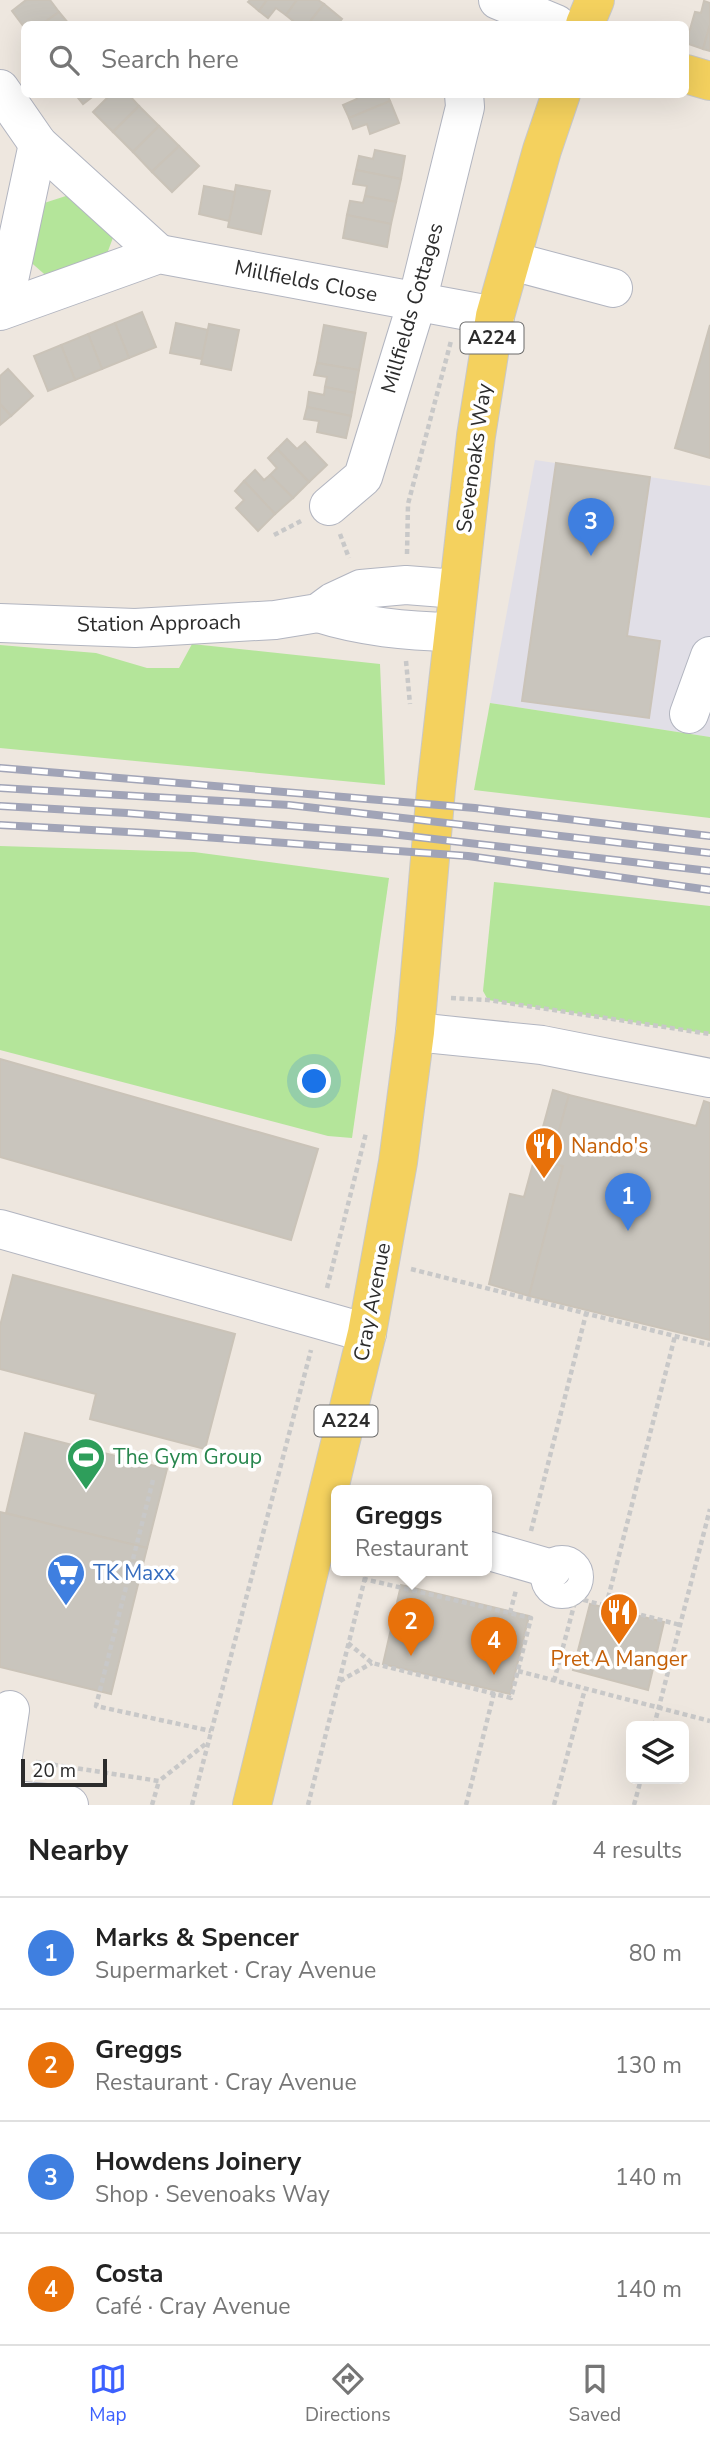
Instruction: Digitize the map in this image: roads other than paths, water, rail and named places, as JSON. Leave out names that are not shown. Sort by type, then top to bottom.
[{"type":"main road","points":[[586,21],[595,0]]},
{"type":"main road","points":[[689,75],[710,81]]},
{"type":"main road","name":"Sevenoaks Way","points":[[436,789],[476,436],[495,316],[542,150],[560,98]]},
{"type":"main road","name":"Cray Avenue","points":[[336,1485],[368,1333],[398,1162],[415,1032],[436,789]]},
{"type":"main road","name":"Cray Avenue","points":[[252,1805],[331,1507]]},
{"type":"street","points":[[498,0],[549,21]]},
{"type":"street","points":[[0,89],[38,144],[159,254]]},
{"type":"street","name":"Millfields Cottages","points":[[329,506],[363,477],[417,302],[465,107],[464,98]]},
{"type":"street","name":"Millfields Close","points":[[2,310],[38,144]]},
{"type":"street","name":"Millfields Close","points":[[2,310],[159,254],[495,316]]},
{"type":"street","points":[[512,261],[613,288]]},
{"type":"street","name":"Station Approach","points":[[318,613],[333,602],[361,589],[406,585],[457,589]]},
{"type":"street","name":"Station Approach","points":[[0,623],[135,628],[275,620],[318,613],[355,624],[453,632]]},
{"type":"street","points":[[690,714],[710,656]]},
{"type":"street","points":[[415,1032],[542,1045],[710,1078]]},
{"type":"street","points":[[0,1229],[368,1333]]},
{"type":"street","points":[[492,1552],[538,1565]]},
{"type":"street","points":[[10,1710],[3,1756],[1,1799],[69,1805]]},
{"type":"railway","points":[[0,768],[475,808],[710,836]]},
{"type":"railway","points":[[0,788],[289,805],[710,853]]},
{"type":"railway","points":[[0,806],[382,833],[710,871]]},
{"type":"railway","points":[[0,825],[468,856],[710,890]]},
{"type":"place","name":"Howdens Joinery","points":[[591,556]]},
{"type":"place","name":"Nando's","points":[[544,1180]]},
{"type":"place","name":"Marks & Spencer","points":[[628,1231]]},
{"type":"place","name":"The Gym Group","points":[[86,1491]]},
{"type":"place","name":"TK Maxx","points":[[66,1607]]},
{"type":"place","name":"Pret A Manger","points":[[619,1646]]},
{"type":"place","name":"Greggs","points":[[411,1656]]},
{"type":"place","name":"Costa","points":[[494,1675]]}]
